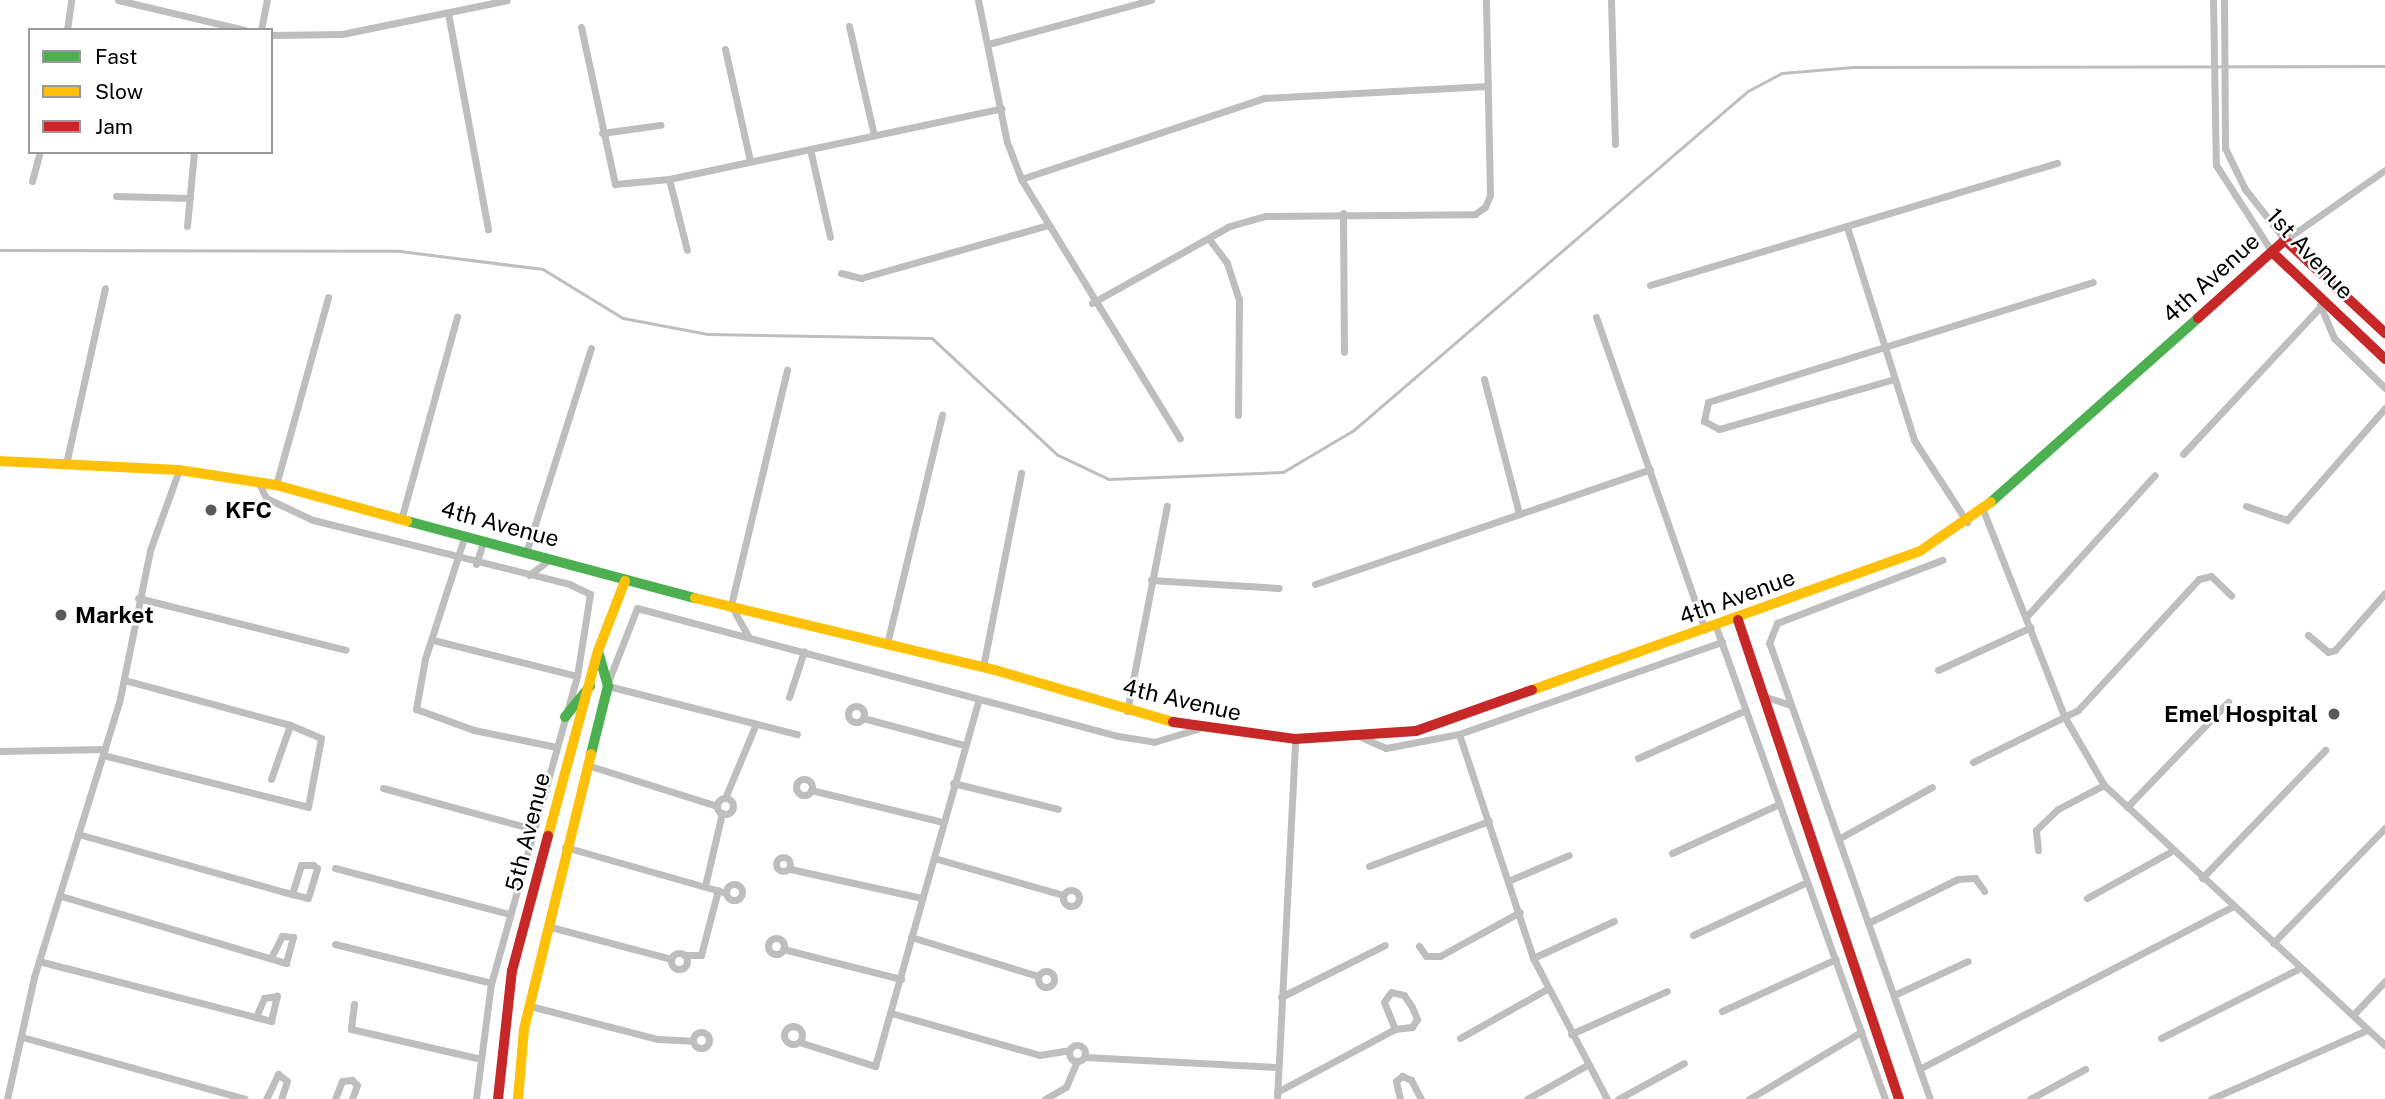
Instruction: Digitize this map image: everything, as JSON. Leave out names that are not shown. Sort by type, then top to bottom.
[{"type":"main road","name":"4th Avenue","points":[[0,461],[179,470],[276,485],[625,581],[983,667],[1127,711],[1197,728],[1295,739],[1416,732],[1738,620],[1910,555],[1983,510],[2285,240]]},
{"type":"main road","name":"1st Avenue","points":[[2285,240],[2385,333]]},
{"type":"main road","name":"1st Avenue","points":[[2272,252],[2320,303],[2385,359]]},
{"type":"main road","name":"5th Avenue","points":[[498,1099],[508,991],[598,651],[625,581]]},
{"type":"main road","points":[[1738,620],[1899,1099]]},
{"type":"main road","points":[[518,1099],[530,1006],[547,926],[608,684],[598,651]]},
{"type":"main road","points":[[565,717],[590,687]]},
{"type":"street","points":[[67,28],[71,0]]},
{"type":"street","points":[[118,0],[207,26],[226,28]]},
{"type":"street","points":[[261,28],[267,0]]},
{"type":"street","points":[[273,35],[342,34],[507,0]]},
{"type":"street","points":[[978,0],[1007,142],[1021,178],[1093,303],[1180,438]]},
{"type":"street","points":[[988,44],[1151,0]]},
{"type":"street","points":[[1093,303],[1209,239],[1266,216],[1343,213],[1475,214],[1485,207],[1490,195],[1486,0]]},
{"type":"street","points":[[1611,0],[1615,144]]},
{"type":"street","name":"1st Avenue","points":[[2213,0],[2213,116],[2216,165],[2272,252]]},
{"type":"street","name":"1st Avenue","points":[[2224,0],[2223,118],[2229,160],[2285,240]]},
{"type":"street","points":[[448,13],[488,229]]},
{"type":"street","points":[[849,26],[874,135]]},
{"type":"street","points":[[581,27],[615,184],[669,179],[1002,108]]},
{"type":"street","points":[[725,49],[750,161]]},
{"type":"street","points":[[1021,178],[1264,98],[1488,86]]},
{"type":"street","points":[[602,133],[660,125]]},
{"type":"street","points":[[810,149],[830,237]]},
{"type":"street","points":[[32,181],[39,154]]},
{"type":"street","points":[[187,226],[194,154]]},
{"type":"street","points":[[1650,285],[2057,163]]},
{"type":"street","name":"4th Avenue","points":[[2285,240],[2385,170]]},
{"type":"street","points":[[669,179],[687,250]]},
{"type":"street","points":[[116,196],[190,198]]},
{"type":"street","points":[[1343,213],[1344,352]]},
{"type":"street","points":[[841,273],[861,278],[1048,225]]},
{"type":"street","points":[[1847,228],[1891,380],[1914,440],[1967,522]]},
{"type":"street","points":[[1209,239],[1227,262],[1239,299],[1238,415]]},
{"type":"street","points":[[1891,380],[1719,429],[1704,421],[1708,402],[1882,350],[2093,282]]},
{"type":"street","points":[[66,464],[105,288]]},
{"type":"street","points":[[276,485],[328,297]]},
{"type":"street","points":[[2183,454],[2320,303],[2334,338],[2385,388]]},
{"type":"street","points":[[401,520],[457,317]]},
{"type":"street","points":[[1596,317],[1711,629],[1722,642],[1885,1099]]},
{"type":"street","points":[[526,553],[591,348]]},
{"type":"street","points":[[748,636],[731,605],[787,370]]},
{"type":"street","points":[[1484,379],[1519,513]]},
{"type":"street","points":[[2246,506],[2287,520],[2385,408]]},
{"type":"street","points":[[887,644],[942,415]]},
{"type":"street","points":[[1315,584],[1650,469]]},
{"type":"street","points":[[7,1099],[39,961],[61,896],[124,680],[138,598],[179,470]]},
{"type":"street","points":[[983,667],[1021,473]]},
{"type":"street","points":[[2027,616],[2155,475]]},
{"type":"street","points":[[258,481],[266,498],[313,520],[476,564],[528,575],[590,594],[577,676],[491,983],[477,1058],[476,1099]]},
{"type":"street","points":[[1127,711],[1167,506]]},
{"type":"street","points":[[1983,510],[2031,626],[2064,716],[2104,785],[2171,852],[2385,1045]]},
{"type":"street","points":[[464,538],[433,640],[416,709],[474,730],[556,747]]},
{"type":"street","points":[[476,564],[482,542]]},
{"type":"street","points":[[528,575],[549,559]]},
{"type":"street","points":[[1930,1099],[1769,643],[1771,628],[1942,561]]},
{"type":"street","points":[[1973,762],[2078,710],[2199,579],[2211,576],[2231,595]]},
{"type":"street","points":[[1151,580],[1279,588]]},
{"type":"street","points":[[2308,635],[2328,652],[2335,650],[2385,593]]},
{"type":"street","points":[[138,598],[346,650]]},
{"type":"street","points":[[797,734],[608,684],[637,608],[1138,740],[1161,741],[1197,728]]},
{"type":"street","points":[[1938,670],[2031,626]]},
{"type":"street","points":[[433,640],[577,676]]},
{"type":"street","points":[[1357,735],[1386,748],[1459,734],[1722,642]]},
{"type":"street","points":[[789,697],[804,651]]},
{"type":"street","points":[[0,751],[104,752],[309,807],[321,738],[290,725],[124,680]]},
{"type":"street","points":[[1763,696],[1790,705]]},
{"type":"street","points":[[799,1042],[875,1066],[953,783],[979,699]]},
{"type":"street","points":[[2127,807],[2228,702]]},
{"type":"street","points":[[1638,758],[1746,710]]},
{"type":"street","points":[[863,718],[964,745]]},
{"type":"street","points":[[705,886],[719,810],[756,724]]},
{"type":"street","points":[[271,779],[290,725]]},
{"type":"street","points":[[1459,734],[1533,958],[1607,1099]]},
{"type":"street","points":[[1295,739],[1277,1095],[1395,1029],[1412,1027],[1417,1019],[1404,995],[1391,992],[1384,1002],[1395,1029]]},
{"type":"street","points":[[2202,878],[2325,750]]},
{"type":"street","points":[[587,765],[719,810],[733,807],[725,798]]},
{"type":"street","points":[[953,783],[1058,809]]},
{"type":"street","points":[[2038,850],[2036,830],[2058,809],[2104,785]]},
{"type":"street","points":[[1840,838],[1932,787]]},
{"type":"street","points":[[383,788],[533,829]]},
{"type":"street","points":[[811,790],[942,822]]},
{"type":"street","points":[[1672,853],[1779,804]]},
{"type":"street","points":[[1368,866],[1489,821]]},
{"type":"street","points":[[2273,943],[2385,828]]},
{"type":"street","points":[[78,834],[292,894],[308,898],[317,869],[313,865],[301,865],[292,894]]},
{"type":"street","points":[[547,926],[671,959],[684,955],[701,955],[722,891],[565,847]]},
{"type":"street","points":[[2087,898],[2171,852]]},
{"type":"street","points":[[1507,881],[1569,855]]},
{"type":"street","points":[[934,858],[1063,895]]},
{"type":"street","points":[[335,868],[509,914]]},
{"type":"street","points":[[790,869],[922,898]]},
{"type":"street","points":[[1868,923],[1958,878],[1975,878],[1984,891]]},
{"type":"street","points":[[1693,935],[1807,882]]},
{"type":"street","points":[[61,896],[271,958]]},
{"type":"street","points":[[1919,1069],[2232,906]]},
{"type":"street","points":[[1419,946],[1426,956],[1440,956],[1520,912]]},
{"type":"street","points":[[1533,958],[1614,920]]},
{"type":"street","points":[[911,937],[1038,976]]},
{"type":"street","points":[[335,944],[491,983]]},
{"type":"street","points":[[1281,997],[1385,944]]},
{"type":"street","points":[[783,949],[901,979]]},
{"type":"street","points":[[671,959],[674,968],[683,968],[684,955]]},
{"type":"street","points":[[1722,1011],[1836,959]]},
{"type":"street","points":[[39,961],[256,1017]]},
{"type":"street","points":[[1894,995],[1968,961]]},
{"type":"street","points":[[2161,1038],[2300,968]]},
{"type":"street","points":[[2353,1015],[2385,981]]},
{"type":"street","points":[[1460,1038],[1547,989]]},
{"type":"street","points":[[1571,1034],[1667,992]]},
{"type":"street","points":[[354,1004],[351,1029],[477,1058]]},
{"type":"street","points":[[530,1006],[658,1038],[693,1041]]},
{"type":"street","points":[[891,1013],[1040,1055],[1082,1047],[1081,1059],[1066,1087],[1045,1099]]},
{"type":"street","points":[[2211,1099],[2367,1030]]},
{"type":"street","points":[[1749,1099],[1861,1032]]},
{"type":"street","points":[[22,1037],[245,1099]]},
{"type":"street","points":[[1069,1050],[1081,1059],[1277,1067]]},
{"type":"street","points":[[1618,1099],[1684,1063]]},
{"type":"street","points":[[1527,1099],[1587,1065]]},
{"type":"street","points":[[2030,1099],[2085,1069]]},
{"type":"street","points":[[266,1099],[278,1074],[287,1081],[281,1099]]},
{"type":"street","points":[[1400,1099],[1396,1085],[1402,1076],[1411,1080],[1421,1099]]},
{"type":"street","points":[[335,1099],[342,1081],[352,1080],[357,1085],[352,1099]]},
{"type":"waterway","points":[[0,250],[400,251],[543,269],[623,318],[708,334],[932,338],[1058,455],[1109,479],[1283,472],[1354,430],[1748,91],[1782,73],[1853,67],[2385,66]]},
{"type":"traffic: fast","points":[[1991,502],[2198,318]]},
{"type":"traffic: fast","points":[[407,521],[695,598]]},
{"type":"traffic: fast","points":[[591,754],[608,686],[598,652]]},
{"type":"traffic: fast","points":[[565,717],[590,686]]},
{"type":"traffic: slow","points":[[0,461],[179,470],[276,485],[407,521]]},
{"type":"traffic: slow","points":[[1532,690],[1920,551],[1991,502]]},
{"type":"traffic: slow","points":[[548,836],[598,651],[625,581]]},
{"type":"traffic: slow","points":[[695,598],[995,670],[1173,722]]},
{"type":"traffic: slow","points":[[518,1099],[524,1029],[591,754]]},
{"type":"traffic: jam","points":[[2198,318],[2285,240],[2385,333]]},
{"type":"traffic: jam","points":[[2272,252],[2385,359]]},
{"type":"traffic: jam","points":[[1738,620],[1899,1099]]},
{"type":"traffic: jam","points":[[1173,722],[1295,739],[1416,731],[1532,690]]},
{"type":"traffic: jam","points":[[498,1099],[512,971],[548,836]]},
{"type":"place","name":"KFC","points":[[211,510]]},
{"type":"place","name":"Market","points":[[61,615]]},
{"type":"place","name":"Emel Hospital","points":[[2334,714]]}]
